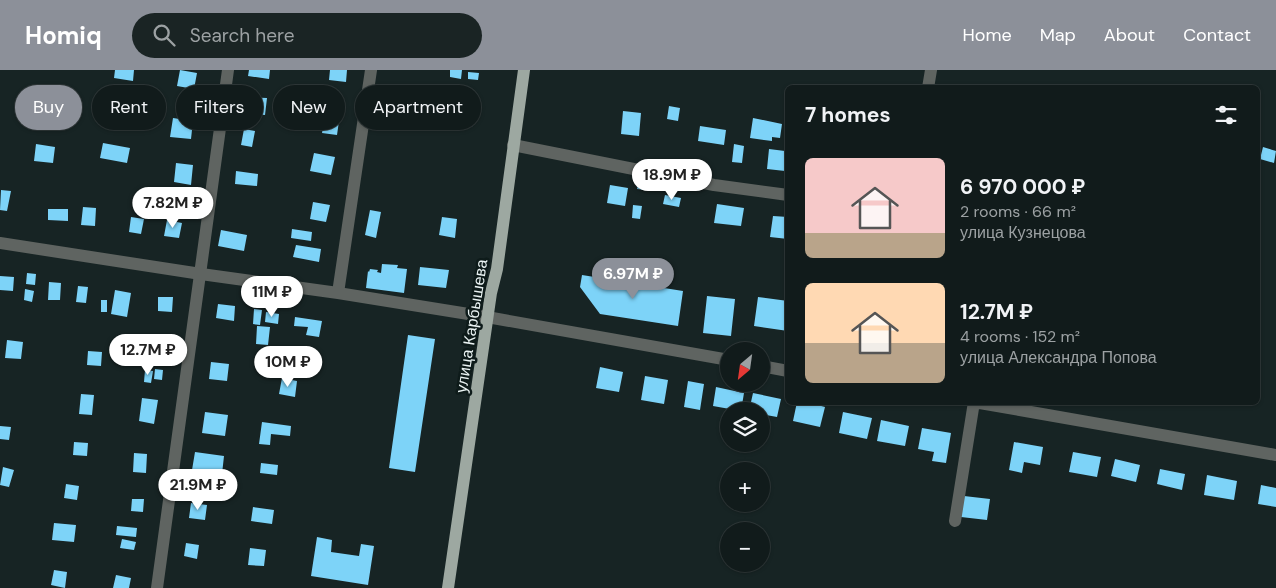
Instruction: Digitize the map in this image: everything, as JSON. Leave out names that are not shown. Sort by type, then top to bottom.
[{"type":"main road","name":"улица Карбышева","points":[[448,588],[487,317],[497,269],[524,70]]},
{"type":"street","points":[[157,588],[228,70]]},
{"type":"street","points":[[338,293],[371,70]]},
{"type":"street","points":[[928,85],[931,70]]},
{"type":"street","points":[[513,146],[714,185],[785,195]]},
{"type":"street","points":[[0,243],[338,293],[720,358]]},
{"type":"street","points":[[770,368],[785,370]]},
{"type":"street","points":[[954,522],[974,405]]},
{"type":"street","points":[[991,405],[1276,455]]},
{"type":"building","points":[[115,70],[134,70],[133,81],[114,78]]},
{"type":"building","points":[[180,70],[197,73],[195,85],[177,85]]},
{"type":"building","points":[[249,70],[270,70],[269,79],[248,76]]},
{"type":"building","points":[[330,70],[347,70],[346,82],[329,80]]},
{"type":"building","points":[[450,70],[462,70],[461,79],[450,77]]},
{"type":"building","points":[[468,72],[479,73],[478,80],[468,79]]},
{"type":"building","points":[[263,98],[267,98],[265,115],[263,115]]},
{"type":"building","points":[[669,106],[680,108],[678,121],[667,119]]},
{"type":"building","points":[[623,111],[641,113],[639,136],[621,134]]},
{"type":"building","points":[[173,118],[176,118],[176,130],[192,130],[191,139],[170,137]]},
{"type":"building","points":[[753,118],[782,124],[780,138],[772,137],[772,141],[750,138]]},
{"type":"building","points":[[700,126],[726,130],[724,145],[698,141]]},
{"type":"building","points":[[244,130],[255,131],[252,147],[241,145]]},
{"type":"building","points":[[323,130],[338,130],[337,135],[322,133]]},
{"type":"building","points":[[103,143],[130,148],[127,163],[100,158]]},
{"type":"building","points":[[36,144],[55,147],[53,163],[34,161]]},
{"type":"building","points":[[734,144],[744,146],[742,163],[732,162]]},
{"type":"building","points":[[1263,147],[1276,151],[1274,163],[1260,159]]},
{"type":"building","points":[[769,149],[785,151],[785,171],[767,169]]},
{"type":"building","points":[[314,153],[335,157],[331,175],[310,171]]},
{"type":"building","points":[[176,163],[193,165],[191,185],[174,182]]},
{"type":"building","points":[[236,171],[258,174],[257,186],[235,184]]},
{"type":"building","points":[[639,180],[648,181],[646,190],[637,189]]},
{"type":"building","points":[[610,185],[628,188],[625,206],[607,203]]},
{"type":"building","points":[[1,190],[11,191],[7,211],[0,210]]},
{"type":"building","points":[[665,195],[681,198],[679,207],[663,204]]},
{"type":"building","points":[[313,202],[330,205],[326,222],[310,219]]},
{"type":"building","points":[[717,204],[744,208],[741,226],[714,223]]},
{"type":"building","points":[[633,205],[642,206],[640,219],[632,218]]},
{"type":"building","points":[[83,207],[96,208],[95,226],[81,225]]},
{"type":"building","points":[[48,209],[68,209],[68,221],[48,220]]},
{"type":"building","points":[[370,210],[381,212],[376,238],[365,235]]},
{"type":"building","points":[[773,216],[785,217],[785,239],[770,237]]},
{"type":"building","points":[[131,217],[144,219],[141,234],[129,232]]},
{"type":"building","points":[[442,217],[457,219],[455,238],[439,235]]},
{"type":"building","points":[[167,220],[182,223],[179,238],[164,236]]},
{"type":"building","points":[[292,229],[312,232],[311,241],[291,238]]},
{"type":"building","points":[[221,230],[247,235],[244,251],[218,246]]},
{"type":"building","points":[[296,245],[321,249],[319,262],[293,257]]},
{"type":"building","points":[[382,264],[398,265],[397,268],[407,269],[404,293],[366,288],[368,271],[370,269],[378,270],[377,272],[381,273]]},
{"type":"building","points":[[420,267],[449,270],[446,288],[418,285]]},
{"type":"building","points":[[27,273],[36,274],[35,285],[26,284]]},
{"type":"building","points":[[582,275],[683,291],[678,326],[600,314],[580,287]]},
{"type":"building","points":[[0,276],[14,277],[13,291],[0,290]]},
{"type":"building","points":[[49,282],[61,283],[60,300],[48,300]]},
{"type":"building","points":[[78,286],[88,287],[86,303],[76,302]]},
{"type":"building","points":[[25,289],[34,291],[32,302],[24,300]]},
{"type":"building","points":[[115,290],[131,293],[127,317],[111,314]]},
{"type":"building","points":[[707,296],[735,299],[731,336],[703,333]]},
{"type":"building","points":[[158,297],[173,297],[172,312],[158,311]]},
{"type":"building","points":[[758,297],[785,301],[785,331],[754,326]]},
{"type":"building","points":[[101,300],[107,300],[107,312],[101,312]]},
{"type":"building","points":[[218,304],[235,306],[234,321],[216,318]]},
{"type":"building","points":[[254,309],[262,310],[260,325],[253,324]]},
{"type":"building","points":[[266,312],[279,314],[278,324],[265,322]]},
{"type":"building","points":[[295,317],[322,321],[319,337],[306,335],[308,327],[294,326]]},
{"type":"building","points":[[257,326],[270,327],[268,345],[256,344]]},
{"type":"building","points":[[408,335],[435,339],[415,472],[389,468]]},
{"type":"building","points":[[7,340],[23,342],[21,359],[5,358]]},
{"type":"building","points":[[88,351],[102,352],[101,366],[87,365]]},
{"type":"building","points":[[148,354],[162,355],[161,366],[147,365]]},
{"type":"building","points":[[211,362],[229,364],[227,381],[209,379]]},
{"type":"building","points":[[600,367],[623,372],[619,392],[596,388]]},
{"type":"building","points":[[155,369],[163,370],[162,380],[154,379]]},
{"type":"building","points":[[145,370],[153,371],[151,383],[144,382]]},
{"type":"building","points":[[645,376],[668,380],[664,404],[641,400]]},
{"type":"building","points":[[282,378],[297,381],[295,397],[279,394]]},
{"type":"building","points":[[688,381],[704,384],[700,410],[684,407]]},
{"type":"building","points":[[716,387],[720,388],[720,392],[744,393],[742,402],[720,402],[720,407],[713,406]]},
{"type":"building","points":[[753,393],[781,399],[777,417],[770,416],[770,402],[751,402]]},
{"type":"building","points":[[81,394],[94,395],[92,415],[79,414]]},
{"type":"building","points":[[142,398],[158,400],[154,424],[139,421]]},
{"type":"building","points":[[796,405],[825,407],[820,427],[793,421]]},
{"type":"building","points":[[205,412],[228,415],[225,436],[202,433]]},
{"type":"building","points":[[843,412],[872,418],[867,439],[839,433]]},
{"type":"building","points":[[881,420],[909,426],[905,446],[877,441]]},
{"type":"building","points":[[262,422],[291,426],[290,436],[271,434],[270,445],[259,444]]},
{"type":"building","points":[[0,426],[11,427],[9,440],[0,439]]},
{"type":"building","points":[[922,428],[951,433],[946,463],[932,461],[934,452],[918,449]]},
{"type":"building","points":[[74,442],[88,443],[87,456],[73,455]]},
{"type":"building","points":[[1014,442],[1043,447],[1040,465],[1024,462],[1022,473],[1009,470]]},
{"type":"building","points":[[195,452],[224,456],[222,474],[192,470]]},
{"type":"building","points":[[1073,452],[1101,457],[1097,477],[1069,472]]},
{"type":"building","points":[[134,453],[147,454],[146,473],[133,472]]},
{"type":"building","points":[[1115,459],[1140,465],[1136,482],[1111,476]]},
{"type":"building","points":[[261,463],[278,465],[277,475],[260,473]]},
{"type":"building","points":[[3,467],[14,470],[9,487],[0,485]]},
{"type":"building","points":[[1160,469],[1185,474],[1182,490],[1157,484]]},
{"type":"building","points":[[1207,475],[1237,481],[1234,500],[1204,495]]},
{"type":"building","points":[[66,484],[79,486],[77,500],[64,498]]},
{"type":"building","points":[[1261,485],[1276,488],[1276,507],[1258,504]]},
{"type":"building","points":[[964,496],[990,499],[987,520],[961,517]]},
{"type":"building","points":[[132,499],[144,499],[143,512],[131,511]]},
{"type":"building","points":[[191,503],[207,505],[205,520],[189,518]]},
{"type":"building","points":[[253,507],[274,510],[272,524],[251,521]]},
{"type":"building","points":[[54,523],[76,525],[74,542],[52,540]]},
{"type":"building","points":[[117,526],[137,528],[136,537],[116,535]]},
{"type":"building","points":[[317,537],[332,540],[331,552],[359,556],[361,544],[374,546],[368,585],[311,576]]},
{"type":"building","points":[[122,539],[136,542],[134,550],[120,548]]},
{"type":"building","points":[[186,543],[199,545],[197,559],[184,556]]},
{"type":"building","points":[[250,548],[266,550],[264,566],[248,565]]},
{"type":"building","points":[[54,570],[67,572],[65,588],[51,585]]},
{"type":"building","points":[[116,575],[131,578],[129,588],[113,588]]}]
